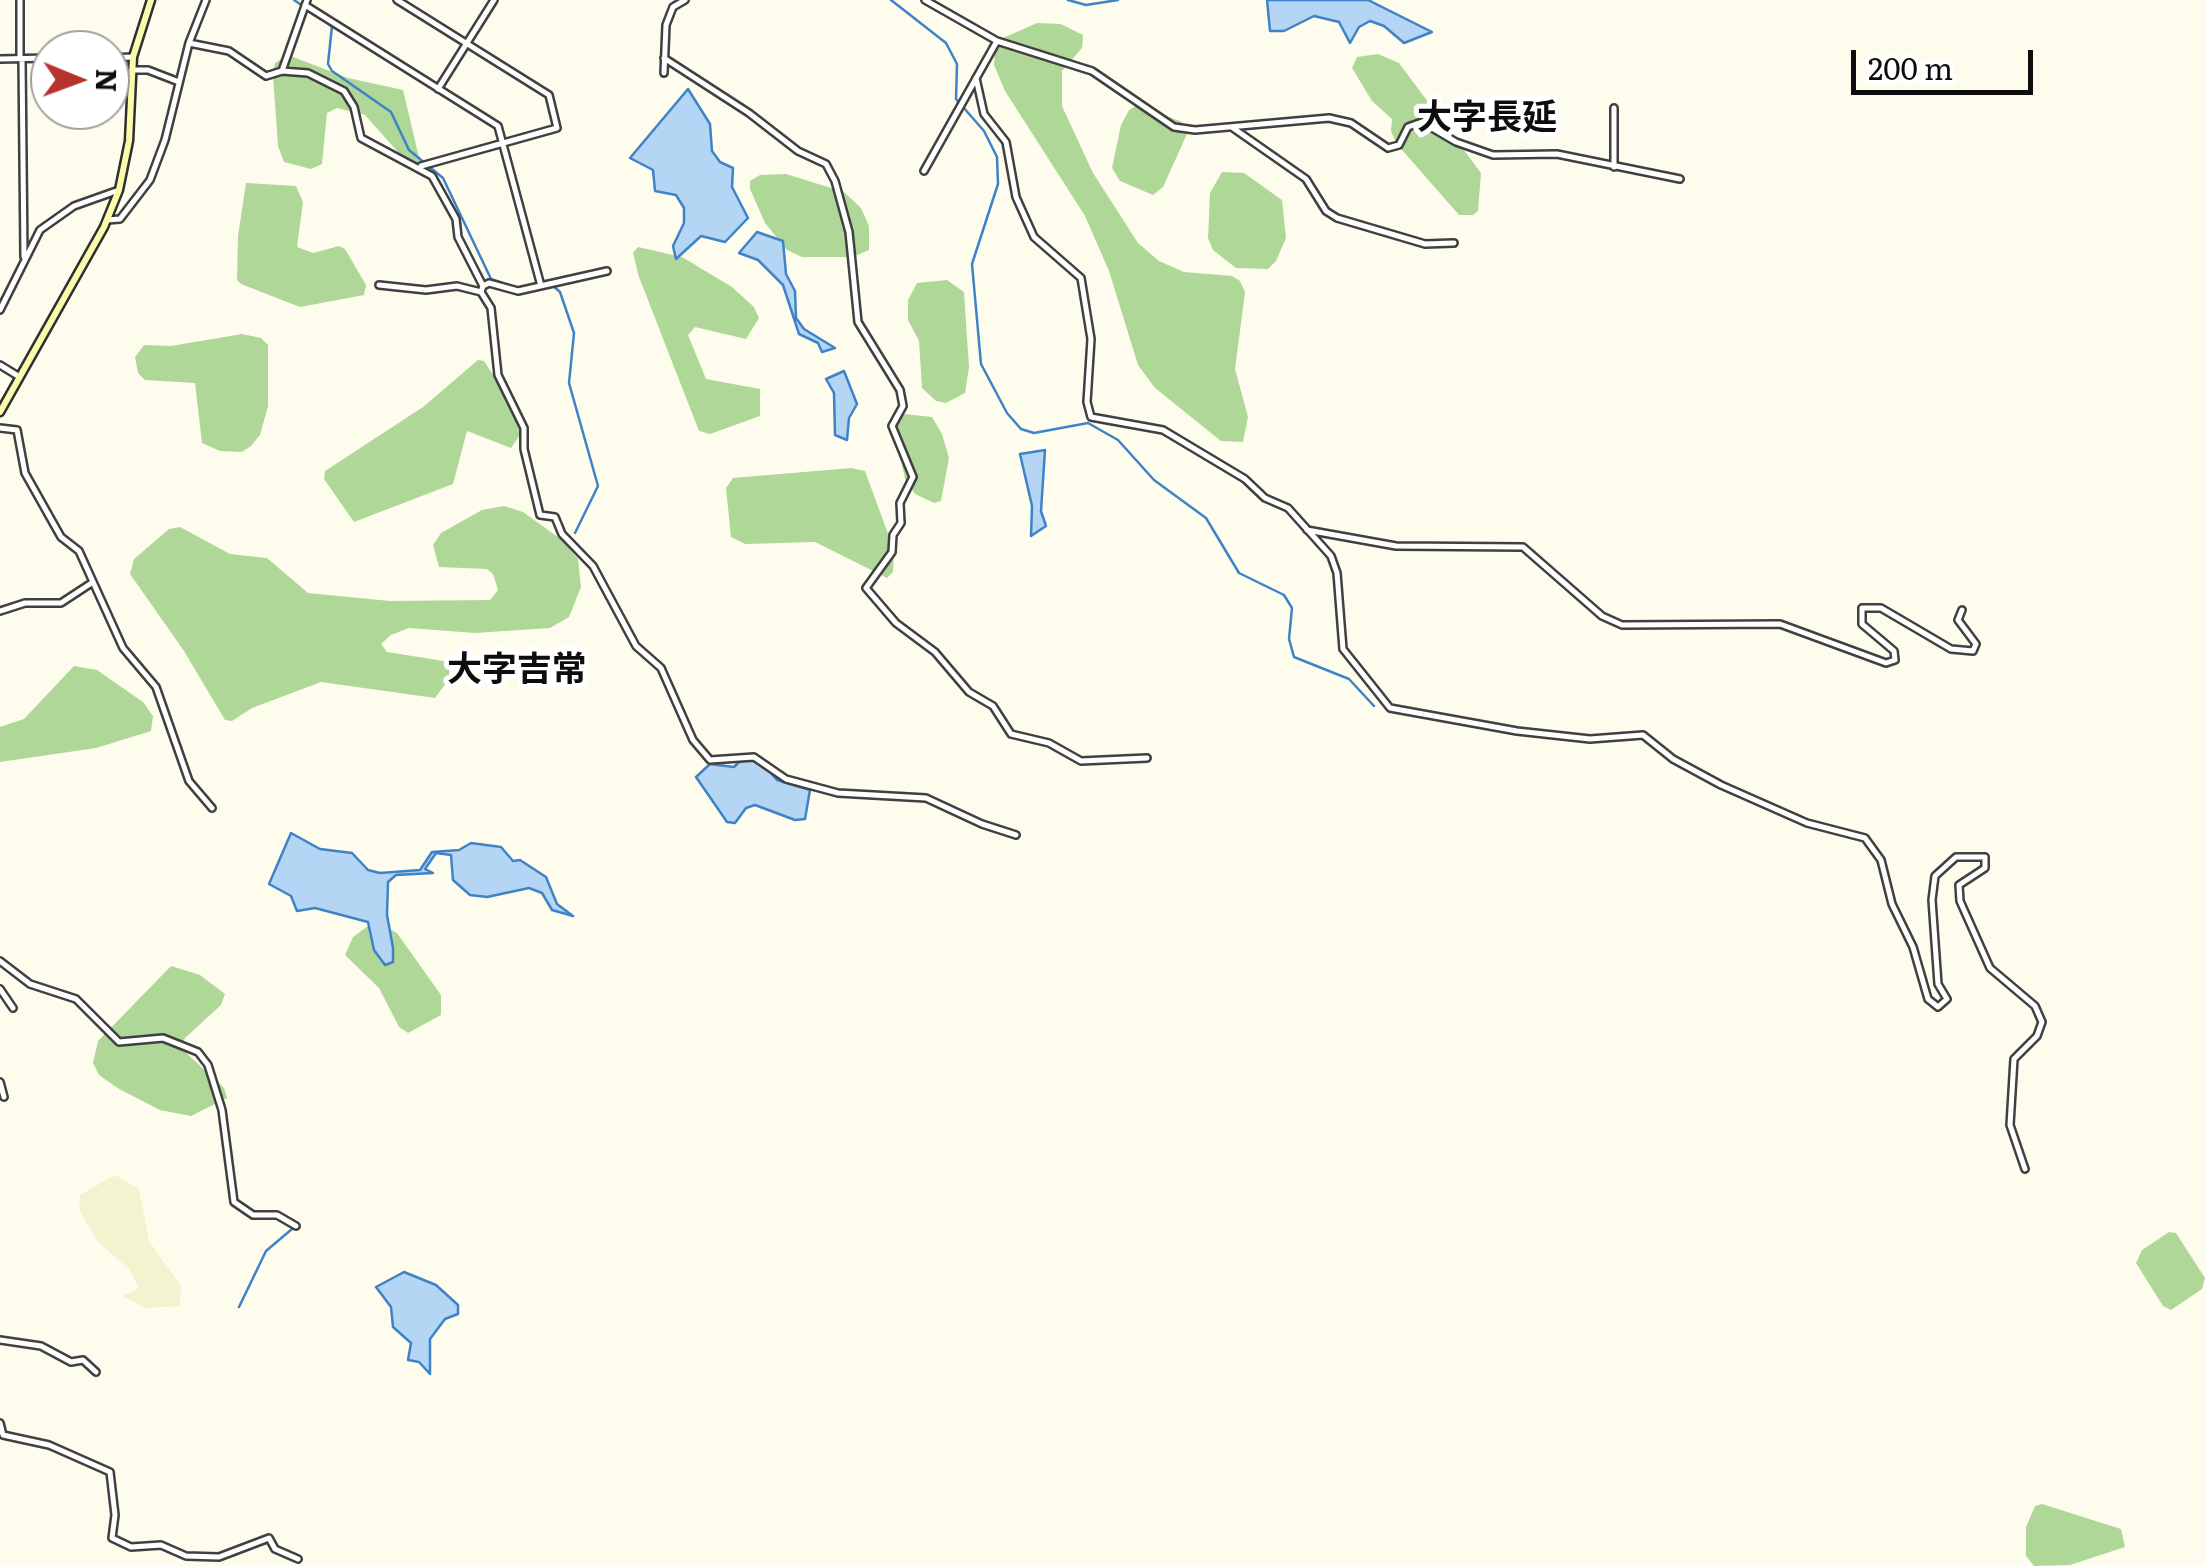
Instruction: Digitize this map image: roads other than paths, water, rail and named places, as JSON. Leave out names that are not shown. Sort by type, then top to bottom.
[{"type":"street","points":[[20,0],[24,257]]},
{"type":"street","points":[[0,412],[107,220],[119,190],[128,141],[133,57],[151,0]]},
{"type":"street","points":[[107,220],[120,219],[150,180],[189,42],[206,0]]},
{"type":"street","points":[[397,0],[549,96],[558,128],[418,167]]},
{"type":"street","points":[[438,89],[494,0]]},
{"type":"street","points":[[666,0],[673,7]]},
{"type":"street","points":[[664,74],[664,34],[673,7],[685,0]]},
{"type":"street","points":[[925,0],[996,41],[1092,71],[1174,128],[1329,118],[1351,123],[1388,148],[1399,144],[1408,127],[1417,122],[1493,155],[1558,154],[1680,179]]},
{"type":"street","points":[[282,71],[306,3],[498,126],[541,286]]},
{"type":"street","points":[[924,170],[996,41]]},
{"type":"street","points":[[189,42],[229,51],[266,76],[282,71],[327,79],[344,91],[354,107],[360,138],[432,176],[456,219],[458,238],[491,308],[498,375],[524,428],[524,449],[540,515],[555,517],[562,534],[593,566],[636,646],[661,668],[693,740],[710,760],[754,758],[786,778],[838,793],[926,798],[982,824],[1016,834]]},
{"type":"street","points":[[664,58],[798,150],[826,164],[835,180],[849,232],[858,322],[900,390],[903,406],[892,426],[913,477],[900,504],[901,523],[893,535],[892,552],[866,588],[896,623],[935,652],[970,692],[993,706],[1011,734],[1049,742],[1081,760],[1147,758]]},
{"type":"street","points":[[0,59],[30,59]]},
{"type":"street","points":[[132,70],[148,70],[179,82]]},
{"type":"street","points":[[976,78],[984,114],[1006,142],[1016,197],[1034,238],[1080,278],[1092,353],[1087,384],[1091,416],[1152,426],[1180,438],[1245,479],[1265,498],[1288,508],[1334,563],[1344,649],[1390,708],[1517,731],[1590,739],[1643,736],[1673,759],[1721,785],[1807,823],[1865,838],[1881,860],[1892,904],[1913,946],[1925,990],[1938,1007],[1944,1007],[1947,999],[1938,984],[1932,900],[1935,876],[1956,858],[1985,857],[1985,868],[1959,885],[1960,901],[1990,968],[2035,1006],[2042,1022],[2041,1030],[2014,1058],[2010,1125],[2025,1169]]},
{"type":"street","points":[[1614,108],[1614,167]]},
{"type":"street","points":[[1230,127],[1306,179],[1326,211],[1337,218],[1425,244],[1454,244]]},
{"type":"street","points":[[0,310],[40,230],[74,206],[119,190]]},
{"type":"street","points":[[379,285],[426,290],[456,286],[482,289],[490,282],[518,292],[607,271]]},
{"type":"street","points":[[0,365],[18,376]]},
{"type":"street","points":[[0,428],[17,430],[24,472],[51,523],[80,552],[123,648],[162,700],[189,781],[212,808]]},
{"type":"street","points":[[1306,530],[1396,546],[1524,547],[1602,616],[1622,625],[1780,624],[1832,640],[1879,662],[1892,662],[1894,650],[1862,624],[1862,608],[1881,608],[1951,649],[1973,651],[1976,644],[1958,620],[1962,610]]},
{"type":"street","points":[[0,611],[25,604],[62,603],[94,582]]},
{"type":"street","points":[[2,963],[30,984],[76,999],[108,1036],[119,1042],[163,1038],[198,1052],[208,1065],[222,1110],[234,1202],[254,1214],[276,1215],[296,1226]]},
{"type":"street","points":[[0,989],[13,1008]]},
{"type":"street","points":[[0,1082],[4,1097]]},
{"type":"street","points":[[0,1340],[40,1346],[71,1362],[83,1360],[96,1372]]},
{"type":"street","points":[[0,1423],[3,1435],[49,1445],[110,1472],[115,1515],[112,1538],[130,1546],[161,1545],[186,1556],[219,1557],[269,1538],[275,1548],[298,1559]]},
{"type":"water","points":[[1267,0],[1368,0],[1432,32],[1404,43],[1384,26],[1370,21],[1359,27],[1350,43],[1339,22],[1314,16],[1284,31],[1270,31]]},
{"type":"water","points":[[688,89],[710,124],[712,151],[720,162],[733,168],[732,187],[748,218],[725,242],[701,236],[676,259],[673,246],[684,223],[684,208],[676,195],[655,191],[653,170],[630,158]]},
{"type":"water","points":[[757,232],[783,241],[786,274],[795,291],[796,318],[804,329],[835,348],[822,352],[818,343],[799,334],[783,285],[758,260],[739,253]]},
{"type":"water","points":[[844,371],[857,404],[849,418],[847,440],[835,435],[834,393],[826,379]]},
{"type":"water","points":[[1045,450],[1041,511],[1046,526],[1031,536],[1032,506],[1020,454]]},
{"type":"water","points":[[742,759],[760,760],[777,780],[810,790],[805,819],[795,820],[755,805],[746,808],[735,823],[727,822],[696,777],[710,764],[734,767]]},
{"type":"water","points":[[291,833],[320,849],[352,853],[368,870],[380,873],[420,870],[432,852],[459,850],[471,843],[501,847],[513,861],[520,860],[546,877],[557,904],[573,916],[552,910],[542,893],[529,888],[487,897],[470,895],[453,880],[451,855],[436,853],[425,869],[433,873],[396,875],[388,882],[387,915],[393,962],[385,965],[374,950],[368,922],[315,908],[297,911],[291,896],[269,884]]},
{"type":"water","points":[[404,1272],[436,1285],[458,1305],[458,1314],[445,1319],[430,1339],[430,1374],[419,1362],[408,1360],[411,1343],[393,1327],[391,1307],[376,1287]]},
{"type":"waterway","points":[[294,0],[332,26],[328,64],[332,71],[391,112],[409,150],[443,178],[491,279],[521,289]]},
{"type":"waterway","points":[[891,0],[946,43],[957,64],[956,99],[984,131],[997,157],[998,184],[972,264],[981,364],[1007,413],[1021,429],[1034,433],[1088,423],[1118,440],[1154,480],[1206,518],[1239,573],[1284,595],[1292,608],[1289,639],[1294,657],[1349,679],[1374,706]]},
{"type":"waterway","points":[[1068,0],[1086,5],[1118,0]]},
{"type":"waterway","points":[[534,290],[553,286],[560,292],[574,333],[569,383],[598,486],[575,533]]},
{"type":"waterway","points":[[239,1307],[266,1251],[292,1229]]},
{"type":"district","name":"大字長延","points":[[1487,119]]},
{"type":"district","name":"大字吉常","points":[[517,671]]}]
